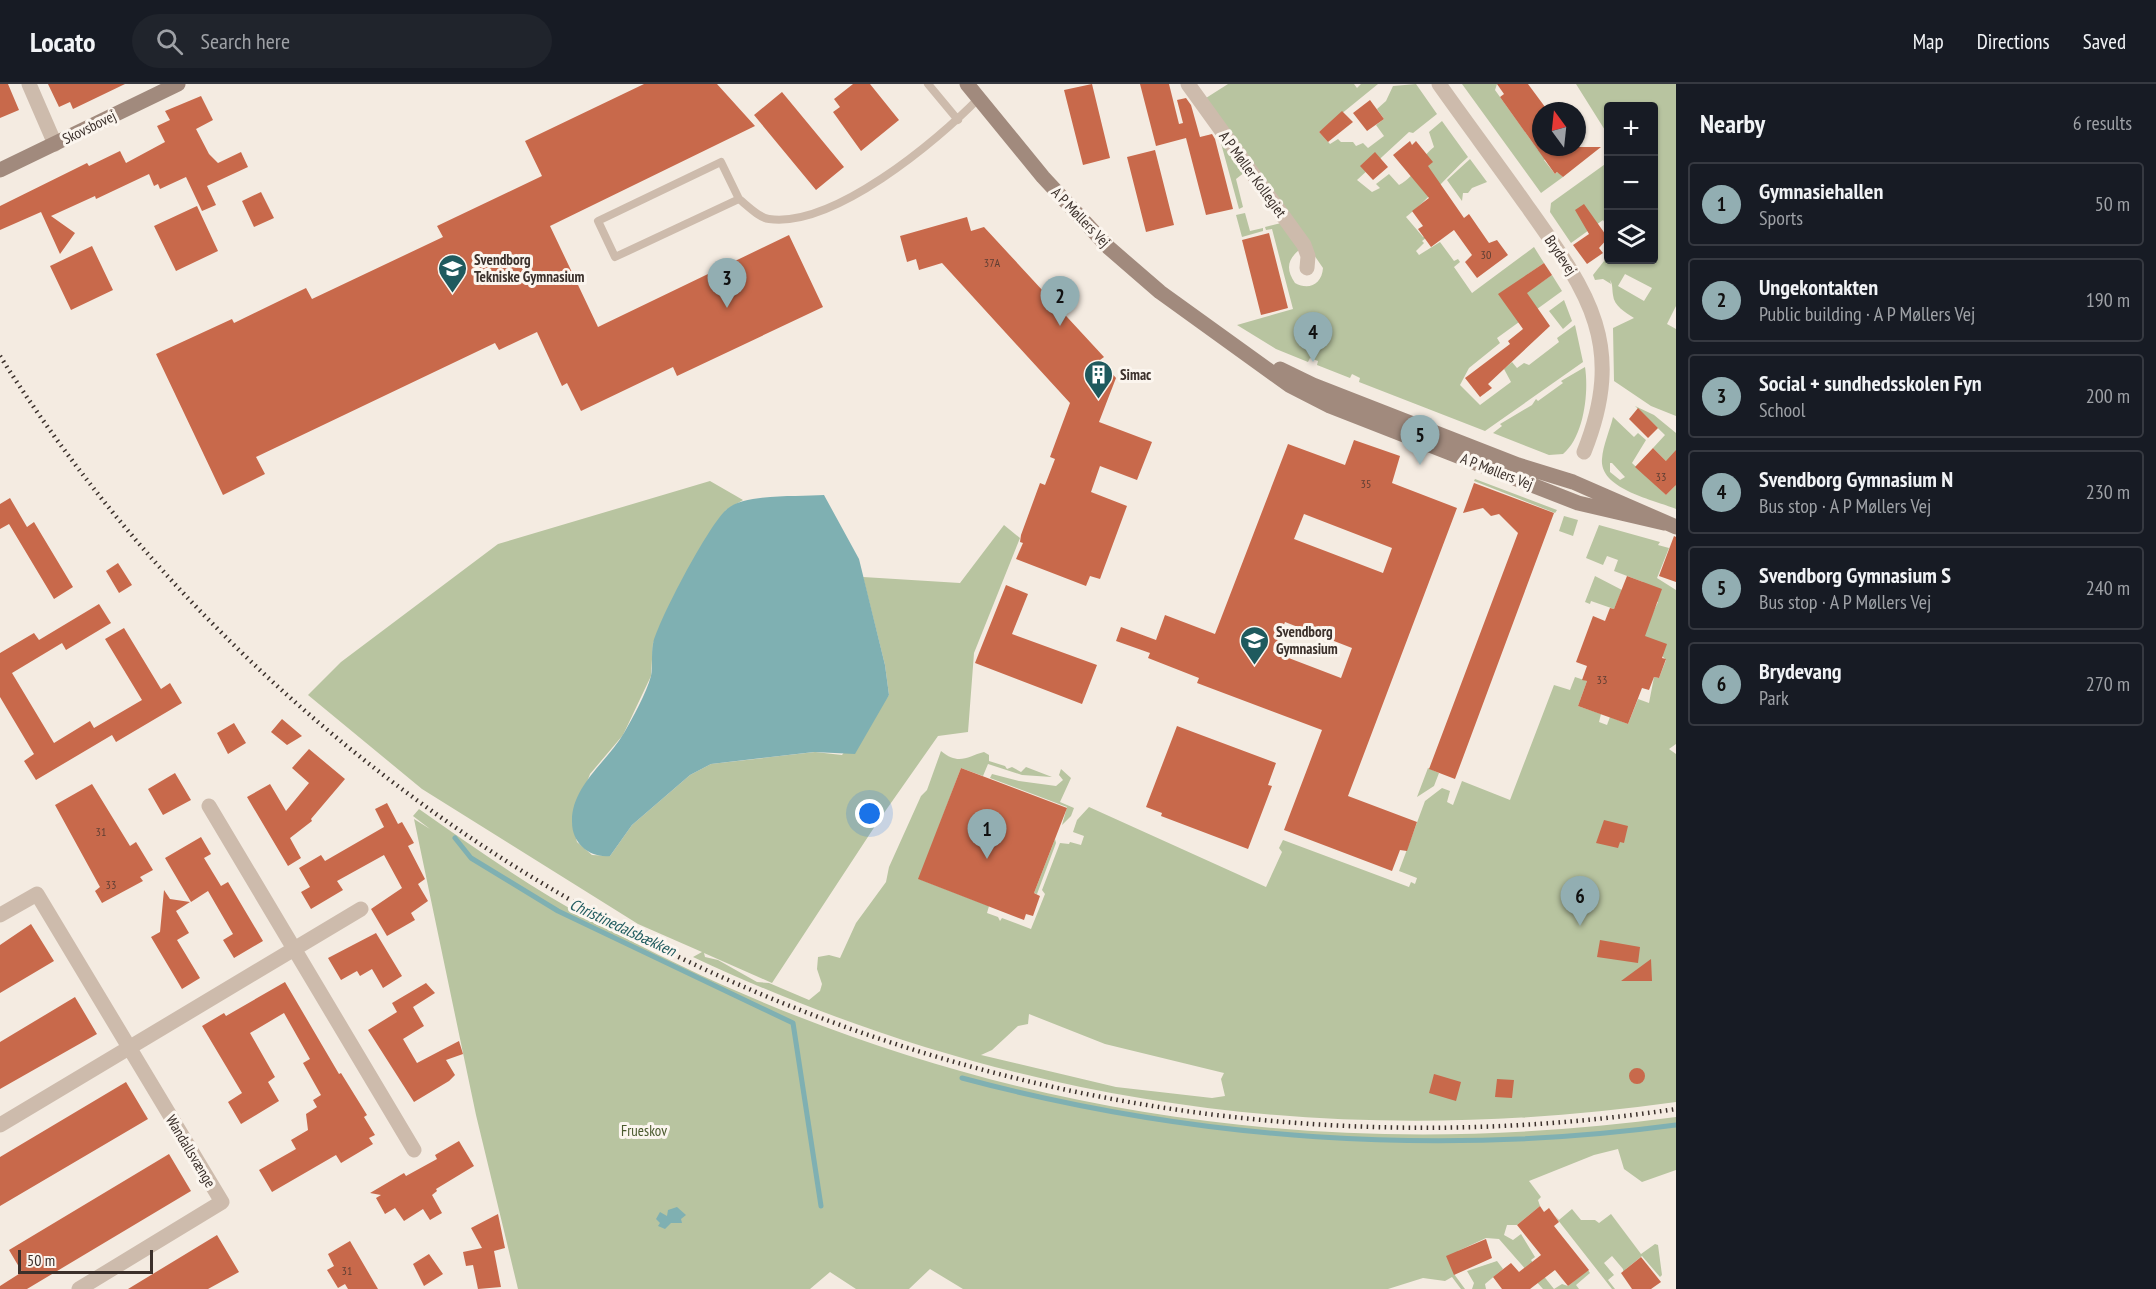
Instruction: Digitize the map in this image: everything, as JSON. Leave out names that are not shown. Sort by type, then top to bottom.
[{"type":"street","points":[[28,84],[55,144]]},
{"type":"street","name":"Skovsbovej","points":[[0,170],[178,84]]},
{"type":"street","name":"A P Møllers Vej","points":[[967,84],[1043,177],[1108,247],[1160,292],[1289,385],[1330,406],[1578,502],[1670,525]]},
{"type":"street","name":"A P Møller Kollegiet","points":[[1188,84],[1304,245],[1308,256],[1307,268]]},
{"type":"street","name":"Brydevej","points":[[1439,84],[1572,270],[1590,305],[1600,346],[1601,393],[1584,452]]},
{"type":"street","points":[[209,806],[414,1150]]},
{"type":"street","name":"Wandallsvænge","points":[[0,915],[37,894],[222,1202],[79,1289]]},
{"type":"street","points":[[0,1125],[361,909]]},
{"type":"lane","points":[[928,84],[958,120]]},
{"type":"lane","points":[[739,199],[615,257],[598,221],[721,162],[739,199],[767,219],[801,219],[832,207],[873,183],[958,120],[979,98]]},
{"type":"green space","points":[[1228,84],[1354,84],[1357,88],[1361,84],[1378,84],[1319,132],[1330,144],[1338,139],[1341,142],[1353,142],[1356,146],[1363,143],[1368,148],[1384,136],[1376,125],[1384,119],[1377,109],[1386,101],[1393,86],[1416,84],[1437,114],[1413,133],[1409,132],[1357,180],[1372,192],[1380,188],[1376,184],[1389,174],[1399,185],[1406,181],[1434,147],[1429,132],[1442,121],[1468,157],[1406,217],[1423,237],[1434,232],[1422,241],[1424,243],[1416,251],[1419,255],[1440,242],[1454,261],[1458,259],[1460,262],[1454,267],[1472,293],[1534,247],[1544,263],[1528,274],[1536,286],[1552,275],[1562,291],[1497,338],[1500,343],[1469,368],[1460,385],[1480,405],[1511,382],[1504,369],[1512,362],[1517,368],[1524,363],[1529,365],[1559,342],[1557,338],[1575,325],[1583,362],[1485,431],[1359,382],[1360,378],[1352,374],[1350,378],[1317,365],[1318,361],[1310,358],[1308,362],[1276,349],[1237,325],[1293,309],[1272,229],[1266,230],[1265,227],[1281,223],[1299,250],[1289,265],[1290,274],[1295,283],[1305,286],[1314,284],[1320,278],[1323,268],[1206,98]]},
{"type":"green space","points":[[1462,84],[1497,84],[1495,90],[1532,142],[1532,156],[1547,156],[1544,160],[1555,174],[1558,172],[1563,177],[1541,193]]},
{"type":"green space","points":[[1576,84],[1676,84],[1676,306],[1667,324],[1676,329],[1676,416],[1651,406],[1614,381],[1613,328],[1634,318],[1615,302],[1612,285],[1610,280],[1611,284],[1603,279],[1595,280],[1593,275],[1604,261],[1604,264],[1658,264],[1658,102],[1604,102],[1604,129]],"holes":[[[1625,274],[1652,288],[1644,301],[1618,286]]]},
{"type":"green space","points":[[1219,136],[1245,172],[1236,179],[1243,207],[1239,209]]},
{"type":"green space","points":[[1470,159],[1487,182],[1472,188],[1468,193],[1463,193],[1462,201],[1447,180]]},
{"type":"green space","points":[[1604,165],[1604,222],[1603,220],[1571,243],[1550,212],[1551,203]]},
{"type":"green space","points":[[1245,213],[1250,231],[1263,228],[1263,231],[1242,237],[1236,215]]},
{"type":"green space","points":[[1564,300],[1572,321],[1563,329],[1549,311]]},
{"type":"green space","points":[[1585,367],[1585,401],[1580,426],[1576,437],[1563,454],[1549,455],[1493,433],[1502,426],[1500,424],[1532,405],[1536,399],[1538,401],[1563,383],[1561,381]]},
{"type":"green space","points":[[1635,406],[1654,415],[1676,433],[1676,462],[1666,461],[1653,448],[1665,435]]},
{"type":"green space","points":[[1613,417],[1634,437],[1638,433],[1646,440],[1632,463],[1666,495],[1675,486],[1676,479],[1676,509],[1630,492],[1609,478],[1603,469],[1602,459]],"holes":[[[1610,463],[1625,477],[1620,480],[1610,472]]]},
{"type":"green space","points":[[1475,479],[1557,510],[1555,513],[1474,481]]},
{"type":"green space","points":[[710,481],[743,500],[726,510],[653,643],[651,676],[623,735],[590,774],[572,821],[577,842],[592,855],[610,856],[632,825],[690,775],[711,764],[815,752],[842,755],[889,695],[885,665],[863,577],[960,583],[1004,525],[1020,538],[974,653],[968,732],[938,736],[879,820],[772,983],[704,953],[705,957],[718,960],[757,982],[769,983],[809,1000],[820,991],[822,984],[817,969],[818,957],[829,955],[840,958],[856,923],[886,882],[889,867],[921,796],[927,790],[941,751],[947,756],[958,759],[984,752],[989,755],[989,761],[1005,766],[1007,769],[1012,767],[1021,772],[1026,767],[1052,777],[1022,775],[988,764],[983,776],[961,768],[919,879],[989,906],[987,913],[998,917],[1000,921],[1002,918],[1031,929],[1045,894],[1042,890],[1060,843],[1069,844],[1070,842],[1081,845],[1084,836],[1073,832],[1077,820],[1089,807],[1266,887],[1282,852],[1279,848],[1283,840],[1409,887],[1411,882],[1415,884],[1417,878],[1399,871],[1425,801],[1442,788],[1450,791],[1447,802],[1453,805],[1462,781],[1510,800],[1554,685],[1570,690],[1575,677],[1587,681],[1578,706],[1601,714],[1599,722],[1607,725],[1610,717],[1628,724],[1638,699],[1649,703],[1654,677],[1659,678],[1666,660],[1642,635],[1658,602],[1639,595],[1643,582],[1614,571],[1618,560],[1607,556],[1603,565],[1586,558],[1599,525],[1660,542],[1658,545],[1669,548],[1657,578],[1676,590],[1676,744],[1669,749],[1676,754],[1676,1102],[1547,1116],[1421,1121],[1297,1117],[1174,1103],[1052,1081],[932,1049],[812,1008],[693,957],[702,952],[638,924],[422,789],[308,695],[341,662],[498,544]],"holes":[[[1029,1014],[1105,1044],[1224,1073],[1221,1079],[1225,1096],[1212,1098],[1116,1087],[981,1055],[992,1050],[1018,1026],[1028,1024]]]},
{"type":"green space","points":[[1564,516],[1578,520],[1573,536],[1559,531]]},
{"type":"green space","points":[[1595,576],[1622,590],[1614,609],[1591,601],[1590,604],[1585,602]]},
{"type":"green space","points":[[1428,768],[1439,773],[1434,786],[1417,797]]},
{"type":"green space","points":[[1061,769],[1071,778],[1060,802],[1074,808],[1071,816],[1062,825],[1067,807],[990,778],[992,774],[1019,781],[1056,786],[1063,780],[1059,775]]},
{"type":"green space","name":"Frueskov","points":[[419,809],[504,868],[570,909],[721,984],[852,1037],[984,1078],[1118,1108],[1255,1126],[1393,1134],[1533,1131],[1676,1117],[1676,1170],[1642,1182],[1624,1169],[1618,1149],[1594,1155],[1529,1181],[1541,1197],[1538,1200],[1540,1206],[1517,1225],[1507,1225],[1504,1235],[1513,1240],[1521,1234],[1535,1257],[1531,1260],[1554,1289],[1543,1289],[1499,1239],[1486,1238],[1458,1251],[1454,1274],[1465,1289],[1461,1289],[1452,1277],[1445,1281],[1423,1278],[1388,1289],[963,1289],[930,1269],[909,1289],[856,1289],[830,1272],[810,1289],[518,1289],[476,1115],[414,819],[430,829],[413,816]]},
{"type":"green space","points":[[1055,839],[1056,843],[1037,894],[1034,893]]},
{"type":"green space","points":[[1572,1209],[1581,1220],[1595,1220],[1599,1223],[1611,1214],[1641,1254],[1655,1244],[1658,1245],[1662,1275],[1660,1277],[1642,1256],[1626,1269],[1624,1277],[1623,1269],[1612,1256],[1604,1263],[1614,1275],[1608,1280],[1615,1289],[1612,1289],[1554,1215],[1559,1220]]},
{"type":"green space","points":[[1497,1261],[1503,1269],[1485,1284],[1486,1289],[1472,1289],[1474,1283],[1467,1271]]},
{"type":"green space","points":[[1588,1270],[1590,1273],[1576,1285],[1579,1289],[1554,1289],[1562,1284],[1568,1286]]},
{"type":"water","points":[[824,495],[859,559],[885,665],[889,695],[855,754],[814,752],[711,764],[690,775],[632,825],[610,856],[589,852],[579,843],[573,830],[573,809],[577,797],[624,733],[639,705],[651,676],[652,648],[657,632],[685,574],[709,533],[727,509],[747,500]]},
{"type":"water","points":[[677,1207],[686,1215],[681,1219],[682,1223],[671,1223],[665,1229],[658,1226],[660,1223],[656,1219],[660,1212],[667,1216],[668,1210]]},
{"type":"building","points":[[0,84],[8,84],[19,110],[0,118]]},
{"type":"building","points":[[48,84],[125,84],[73,109],[70,102],[59,107]]},
{"type":"building","name":"Svendborg Tekniske Gymnasium","points":[[644,84],[717,84],[755,126],[550,226],[598,327],[789,235],[823,307],[677,376],[673,367],[581,411],[567,383],[562,386],[537,332],[499,350],[495,343],[256,457],[265,474],[223,495],[156,354],[232,319],[234,323],[306,288],[312,299],[443,237],[437,226],[542,176],[525,141]]},
{"type":"building","points":[[853,84],[870,84],[899,120],[861,151],[833,112],[840,107],[834,99]]},
{"type":"building","points":[[1092,84],[1110,158],[1083,165],[1064,90]]},
{"type":"building","points":[[1140,84],[1169,84],[1179,124],[1183,123],[1177,100],[1186,98],[1191,105],[1200,137],[1212,134],[1215,139],[1233,209],[1206,215],[1186,138],[1156,146]]},
{"type":"building","points":[[1497,84],[1528,84],[1541,102],[1532,102],[1532,142],[1500,97],[1504,94]]},
{"type":"building","points":[[782,92],[844,167],[816,190],[754,115]]},
{"type":"building","points":[[201,96],[213,120],[196,129],[209,154],[218,163],[241,152],[248,167],[207,186],[216,205],[202,211],[186,177],[160,189],[158,184],[154,186],[149,174],[96,199],[95,196],[51,216],[75,233],[60,254],[41,212],[0,230],[0,206],[87,163],[89,166],[120,151],[126,163],[165,142],[157,126],[170,120],[165,111]]},
{"type":"building","points":[[1370,100],[1384,119],[1367,131],[1353,113]]},
{"type":"building","points":[[1342,111],[1353,122],[1328,142],[1319,132]]},
{"type":"building","points":[[1410,141],[1412,145],[1416,141],[1433,162],[1428,166],[1464,218],[1469,214],[1489,243],[1497,240],[1508,255],[1477,278],[1465,262],[1472,255],[1454,230],[1431,247],[1418,229],[1423,226],[1412,211],[1429,198],[1393,155]]},
{"type":"building","points":[[1586,147],[1601,147],[1563,177],[1557,172],[1555,174],[1542,156],[1586,156]]},
{"type":"building","points":[[1155,150],[1174,225],[1146,232],[1127,157]]},
{"type":"building","points":[[1375,152],[1388,167],[1373,180],[1360,166]]},
{"type":"building","points":[[261,192],[274,218],[254,227],[242,201]]},
{"type":"building","points":[[1584,204],[1604,232],[1604,242],[1599,248],[1603,253],[1587,264],[1573,245],[1589,234],[1575,210]]},
{"type":"building","points":[[197,206],[218,251],[176,271],[154,226]]},
{"type":"building","name":"Simac","points":[[967,217],[971,231],[984,227],[1104,357],[1100,360],[1116,378],[1099,422],[1152,442],[1137,480],[1100,466],[1091,492],[1127,506],[1100,579],[1090,576],[1086,586],[1016,559],[1023,543],[1020,542],[1021,535],[1040,483],[1045,485],[1055,459],[1050,457],[1070,403],[942,263],[919,270],[916,259],[907,262],[900,236]]},
{"type":"building","points":[[1269,233],[1288,308],[1261,315],[1242,240]]},
{"type":"building","points":[[92,246],[113,290],[71,310],[50,266]]},
{"type":"building","points":[[1544,263],[1552,275],[1527,293],[1550,326],[1488,384],[1492,388],[1480,397],[1465,378],[1510,344],[1508,341],[1523,329],[1498,294]]},
{"type":"building","points":[[1638,408],[1658,428],[1648,438],[1629,419]]},
{"type":"building","name":"Svendborg Gymnasium","points":[[1354,440],[1400,456],[1392,483],[1457,508],[1348,796],[1417,822],[1407,851],[1400,850],[1392,871],[1284,830],[1322,730],[1197,683],[1199,678],[1148,658],[1150,653],[1116,641],[1121,627],[1156,640],[1165,615],[1215,634],[1288,444],[1345,465]],"holes":[[[1304,514],[1392,548],[1383,573],[1294,539]],[[1285,622],[1352,648],[1341,678],[1273,652]]]},
{"type":"building","points":[[1653,448],[1666,461],[1676,450],[1676,485],[1666,495],[1635,467]]},
{"type":"building","points":[[1474,483],[1554,513],[1455,779],[1429,769],[1518,533],[1499,514],[1491,516],[1483,508],[1463,513]]},
{"type":"building","points":[[10,498],[27,527],[34,522],[73,587],[54,599],[9,524],[0,529],[0,504]]},
{"type":"building","points":[[1674,536],[1676,537],[1676,582],[1659,576]]},
{"type":"building","points":[[118,563],[132,585],[119,593],[106,571]]},
{"type":"building","points":[[1627,576],[1662,589],[1645,636],[1667,644],[1662,658],[1666,659],[1659,678],[1654,677],[1649,690],[1642,688],[1628,724],[1578,706],[1587,681],[1582,680],[1587,666],[1576,662],[1593,616],[1605,621],[1610,608],[1614,609]]},
{"type":"building","points":[[1006,585],[1028,594],[1012,634],[1097,665],[1082,704],[975,663]]},
{"type":"building","points":[[99,604],[111,623],[66,650],[62,643],[12,673],[54,743],[90,721],[94,728],[142,700],[105,639],[124,628],[161,689],[170,683],[182,703],[116,742],[112,735],[36,780],[24,761],[34,754],[0,697],[0,653],[34,633],[39,640]]},
{"type":"building","points":[[282,719],[302,736],[287,745],[271,732]]},
{"type":"building","points":[[234,723],[246,743],[228,754],[217,733]]},
{"type":"building","points":[[1177,726],[1276,763],[1268,785],[1272,786],[1248,849],[1161,816],[1162,813],[1146,807]]},
{"type":"building","points":[[309,749],[345,779],[311,819],[312,821],[290,838],[301,858],[288,866],[247,797],[270,784],[286,811],[309,783],[292,768]]},
{"type":"building","points":[[961,768],[1067,808],[1034,893],[1040,896],[1033,916],[1026,914],[1024,920],[918,879]]},
{"type":"building","points":[[175,773],[191,800],[163,815],[148,789]]},
{"type":"building","points":[[92,784],[130,846],[136,842],[153,870],[140,877],[143,881],[102,903],[95,891],[100,887],[55,805]]},
{"type":"building","points":[[387,803],[398,824],[402,822],[414,843],[408,846],[425,879],[418,884],[428,901],[411,913],[415,920],[387,936],[371,909],[402,888],[384,855],[337,881],[343,890],[311,909],[301,892],[310,887],[299,868],[321,855],[325,861],[384,827],[375,809]]},
{"type":"building","points":[[1604,820],[1628,826],[1624,843],[1620,842],[1618,848],[1596,843]]},
{"type":"building","points":[[201,837],[211,854],[204,858],[221,886],[228,882],[263,941],[234,958],[223,940],[233,934],[208,891],[191,902],[165,858]]},
{"type":"building","points":[[164,890],[170,899],[190,902],[176,911],[189,933],[177,940],[200,978],[182,989],[151,937],[160,932]]},
{"type":"building","points":[[31,924],[54,961],[0,993],[0,945]]},
{"type":"building","points":[[376,933],[402,976],[383,988],[372,969],[360,976],[357,971],[341,980],[328,958]]},
{"type":"building","points":[[1600,940],[1640,947],[1638,963],[1597,957]]},
{"type":"building","points":[[1651,959],[1652,981],[1621,981]]},
{"type":"building","points":[[285,982],[339,1074],[341,1073],[367,1115],[364,1117],[375,1135],[369,1138],[373,1144],[341,1163],[336,1155],[272,1192],[259,1170],[296,1149],[291,1140],[308,1130],[306,1114],[317,1107],[313,1100],[321,1095],[303,1063],[310,1059],[284,1013],[250,1033],[275,1077],[268,1082],[279,1101],[241,1124],[228,1102],[242,1093],[202,1026],[224,1013],[226,1016]]},
{"type":"building","points":[[426,983],[435,993],[413,1007],[424,1026],[403,1039],[417,1063],[459,1041],[463,1054],[446,1060],[455,1075],[449,1081],[414,1102],[368,1030],[397,1012],[392,1003]]},
{"type":"building","points":[[75,997],[97,1034],[0,1089],[0,1042]]},
{"type":"building","points":[[1634,1068],[1640,1068],[1645,1076],[1643,1082],[1634,1084],[1629,1079],[1629,1073]]},
{"type":"building","points":[[1434,1074],[1461,1082],[1456,1101],[1429,1093]]},
{"type":"building","points":[[1497,1079],[1514,1080],[1512,1098],[1495,1097]]},
{"type":"building","points":[[126,1082],[148,1119],[0,1206],[0,1157]]},
{"type":"building","points":[[459,1141],[474,1166],[436,1189],[437,1191],[432,1195],[442,1213],[430,1220],[423,1209],[404,1221],[395,1208],[385,1214],[376,1198],[381,1195],[370,1193],[404,1173],[406,1176],[437,1159],[435,1155]]},
{"type":"building","points":[[169,1154],[191,1191],[27,1289],[0,1289],[0,1286],[22,1272],[9,1250]]},
{"type":"building","points":[[1540,1206],[1544,1212],[1549,1208],[1559,1222],[1554,1226],[1589,1270],[1568,1286],[1555,1270],[1530,1289],[1502,1289],[1493,1277],[1511,1263],[1519,1272],[1541,1255],[1517,1225]]},
{"type":"building","points":[[498,1214],[505,1248],[494,1251],[501,1287],[478,1289],[473,1265],[466,1266],[463,1252],[482,1248],[471,1228]]},
{"type":"building","points":[[217,1235],[239,1272],[208,1289],[128,1289]]},
{"type":"building","points":[[1486,1239],[1492,1258],[1454,1275],[1446,1256]]},
{"type":"building","points":[[350,1241],[378,1289],[348,1289],[345,1284],[338,1288],[327,1270],[334,1266],[328,1254]]},
{"type":"building","points":[[429,1254],[443,1274],[424,1286],[413,1264]]},
{"type":"building","points":[[1641,1257],[1661,1282],[1651,1289],[1632,1289],[1621,1273]]},
{"type":"waterway","name":"Christinedalsbækken","points":[[455,838],[471,858],[558,911],[793,1023],[821,1206]]},
{"type":"waterway","points":[[962,1078],[1049,1099],[1138,1116],[1227,1129],[1316,1137],[1406,1141],[1496,1140],[1586,1135],[1676,1125]]},
{"type":"railway","points":[[0,356],[147,553],[320,724],[514,866],[727,979],[953,1061],[1189,1111],[1431,1128],[1676,1109]]},
{"type":"place","name":"Svendborg Tekniske Gymnasium","points":[[453,294]]},
{"type":"place","name":"Social + sundhedsskolen Fyn","points":[[727,308]]},
{"type":"place","name":"Ungekontakten","points":[[1060,326]]},
{"type":"place","name":"Svendborg Gymnasium N","points":[[1313,362]]},
{"type":"place","name":"Simac","points":[[1099,400]]},
{"type":"place","name":"Svendborg Gymnasium S","points":[[1420,465]]},
{"type":"place","name":"Svendborg Gymnasium","points":[[1255,666]]},
{"type":"place","name":"Gymnasiehallen","points":[[987,859]]},
{"type":"place","name":"Brydevang","points":[[1580,926]]}]
